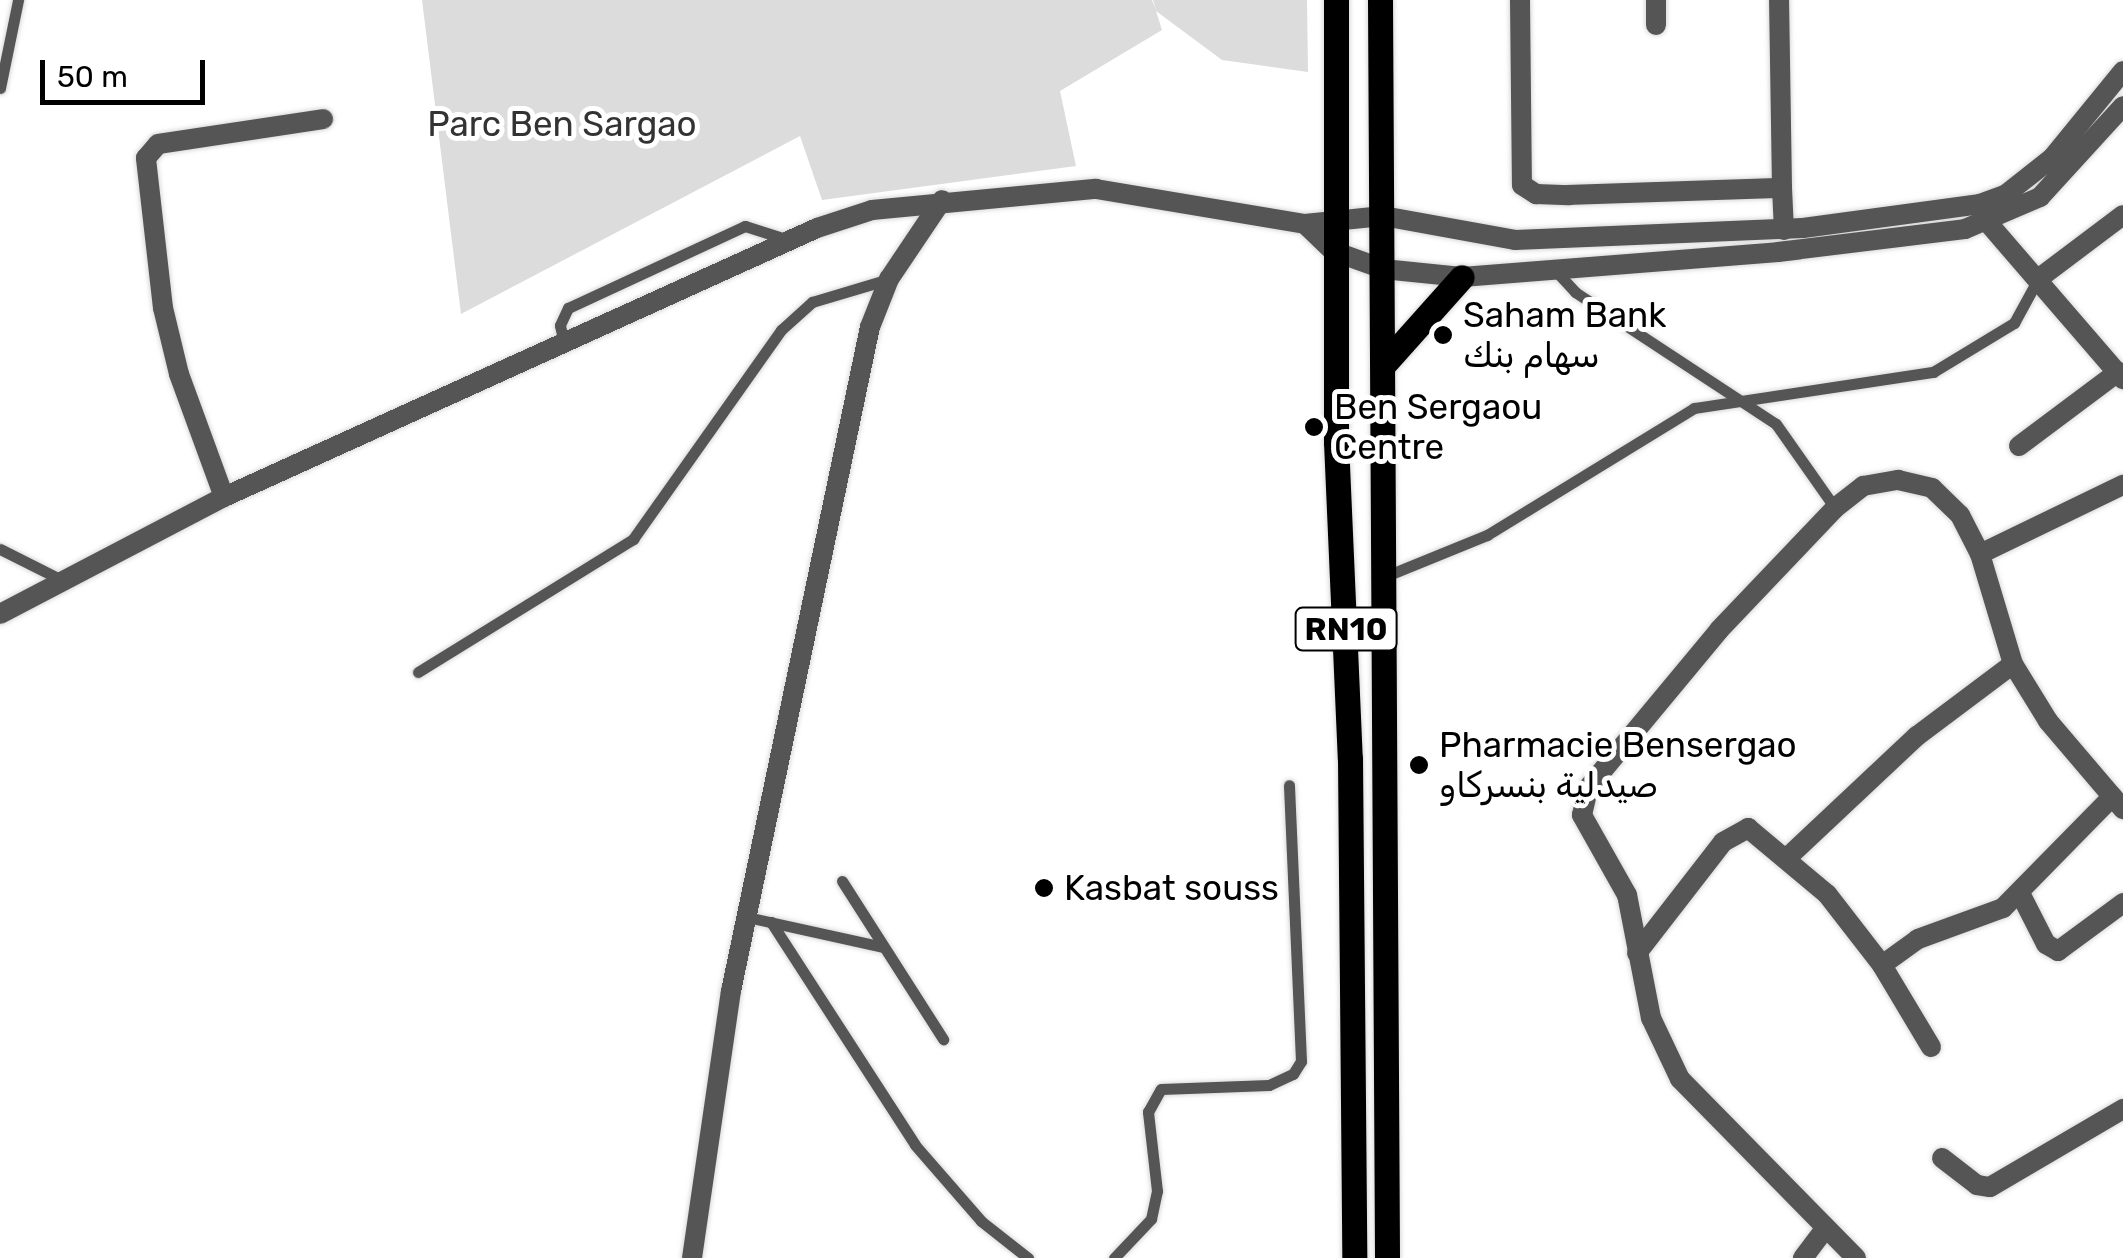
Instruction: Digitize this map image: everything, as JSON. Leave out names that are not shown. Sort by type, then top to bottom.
[{"type":"main road","name":"RN10","points":[[1336,0],[1334,251],[1350,759],[1354,1258]]},
{"type":"main road","name":"RN10","points":[[1380,0],[1387,1258]]},
{"type":"main road","points":[[1385,362],[1462,277]]},
{"type":"street","points":[[1520,0],[1522,173],[1528,190],[1569,195],[1782,188]]},
{"type":"street","points":[[1656,0],[1656,25]]},
{"type":"street","points":[[1779,0],[1784,230]]},
{"type":"street","points":[[0,614],[58,578],[224,497],[789,240],[872,210],[942,200],[1096,189],[1305,224],[1384,216],[1515,240],[1784,230],[1980,204],[2005,195],[2052,158],[2123,71]]},
{"type":"street","points":[[1305,224],[1334,251],[1384,270],[1462,277],[1778,252],[1988,224],[2040,197],[2123,106]]},
{"type":"street","points":[[224,497],[179,374],[164,308],[146,158],[158,144],[323,119]]},
{"type":"street","points":[[692,1258],[747,917],[866,346],[889,279],[942,200]]},
{"type":"street","points":[[2038,280],[2123,215]]},
{"type":"street","points":[[1988,224],[2120,375],[2019,446]]},
{"type":"street","points":[[1856,1258],[1680,1079],[1652,1018],[1627,894],[1587,827],[1582,797],[1720,630],[1835,508],[1880,480],[1914,481],[1948,502],[1980,554],[2013,664],[2048,721],[2118,803],[2021,895],[1979,920],[1918,939],[1882,965]]},
{"type":"street","points":[[1980,554],[2123,485]]},
{"type":"street","points":[[1788,856],[1917,736],[2013,664]]},
{"type":"street","points":[[1637,953],[1734,832],[1762,834],[1788,856],[1882,965],[1931,1047]]},
{"type":"street","points":[[2021,895],[2046,944],[2058,951],[2123,904]]},
{"type":"street","points":[[1942,1158],[1977,1185],[1990,1187],[2123,1109]]},
{"type":"street","points":[[1803,1258],[1825,1229]]},
{"type":"lane","points":[[0,88],[18,0]]},
{"type":"lane","points":[[564,343],[560,325],[568,308],[744,226],[789,240]]},
{"type":"lane","points":[[1553,268],[1574,292],[1744,401],[1794,444],[1835,508]]},
{"type":"lane","points":[[418,672],[633,538],[780,330],[812,302],[889,279]]},
{"type":"lane","points":[[1386,576],[1488,536],[1694,408],[1933,372],[2014,323],[2038,280]]},
{"type":"lane","points":[[0,550],[58,578]]},
{"type":"lane","points":[[1114,1258],[1151,1219],[1157,1190],[1148,1112],[1161,1089],[1268,1085],[1293,1074],[1301,1061],[1289,785]]},
{"type":"lane","points":[[842,881],[943,1039]]},
{"type":"lane","points":[[747,917],[884,947]]},
{"type":"lane","points":[[771,922],[915,1145],[981,1221],[1028,1258]]},
{"type":"green space","name":"Parc Ben Sargao","points":[[422,0],[1152,0],[1156,10],[1153,0],[1307,0],[1308,72],[1222,60],[1156,11],[1162,30],[1060,91],[1076,166],[822,200],[800,136],[461,314]]},
{"type":"place","name":"Saham Bank سهام بنك","points":[[1443,335]]},
{"type":"place","name":"Ben Sergaou Centre","points":[[1314,427]]},
{"type":"place","name":"Pharmacie Bensergao صيدلية بنسركاو","points":[[1419,765]]},
{"type":"place","name":"Kasbat souss","points":[[1044,888]]}]
